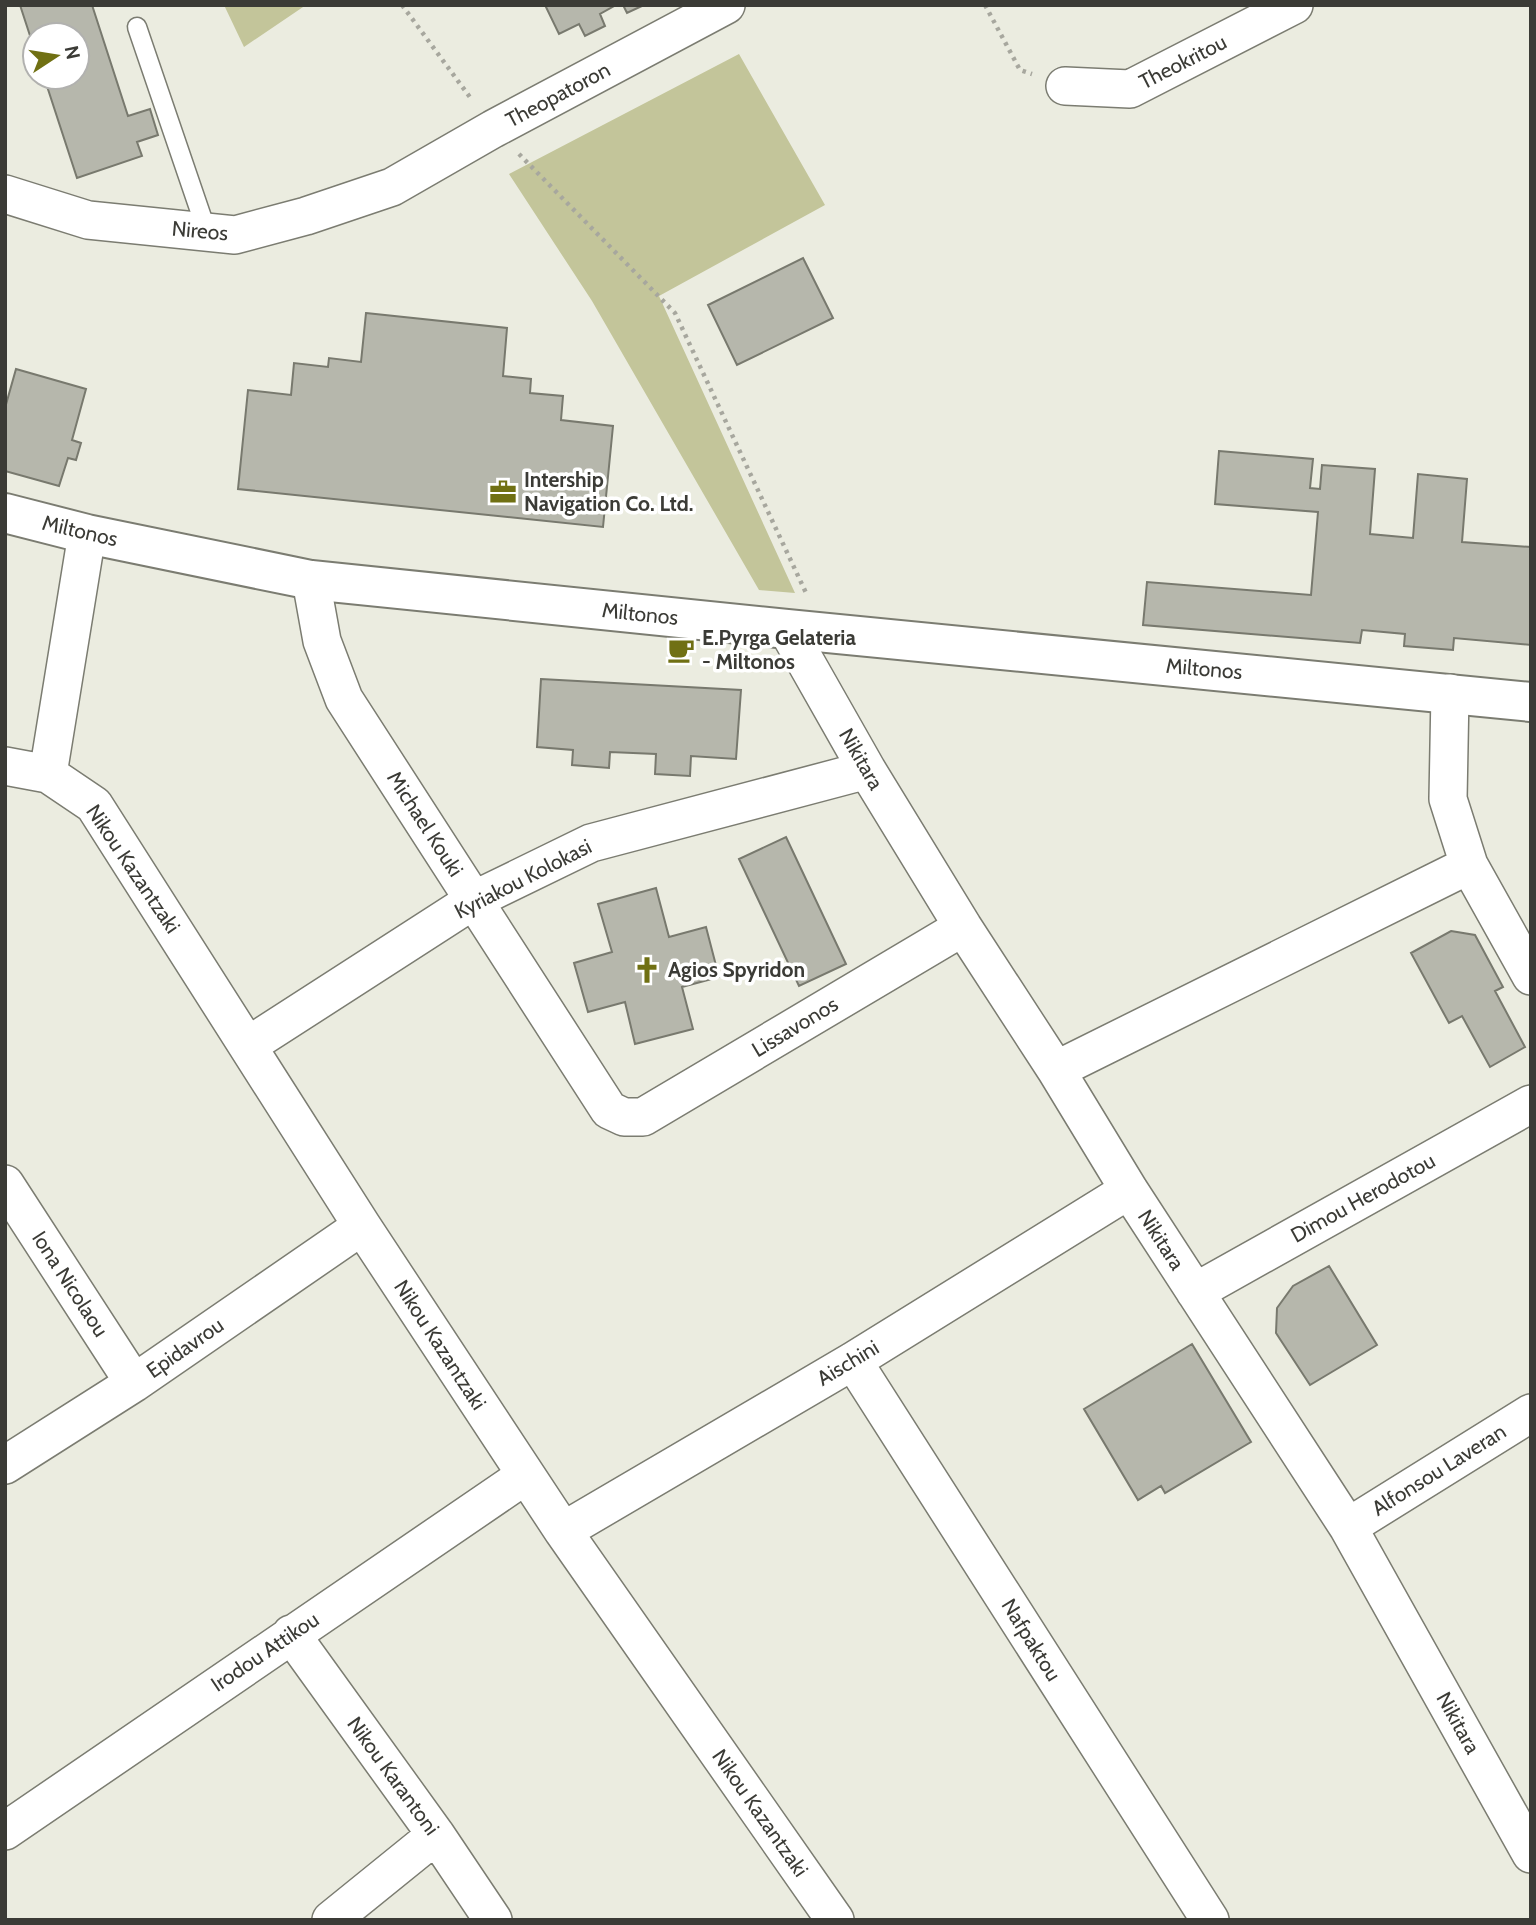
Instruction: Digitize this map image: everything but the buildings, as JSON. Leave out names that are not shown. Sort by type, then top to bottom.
[{"type":"street","name":"Theopatoron","points":[[392,187],[726,5]]},
{"type":"street","name":"Theokritou","points":[[1065,86],[1130,89],[1294,5]]},
{"type":"street","name":"Nireos","points":[[5,194],[88,220],[234,235],[306,216],[392,187]]},
{"type":"street","name":"Miltonos","points":[[5,513],[87,534],[311,580],[1531,702]]},
{"type":"street","points":[[5,766],[48,774],[87,534]]},
{"type":"street","name":"Michael Kouki","points":[[311,580],[322,641],[344,699],[609,1110],[624,1117]]},
{"type":"street","name":"Nikitara","points":[[787,629],[962,927],[1348,1527],[1531,1854]]},
{"type":"street","points":[[1450,693],[1448,799],[1469,865],[1531,976]]},
{"type":"street","name":"Kyriakou Kolokasi","points":[[249,1045],[474,900],[591,843],[867,769]]},
{"type":"street","name":"Nikou Kazantzaki","points":[[48,774],[94,805],[362,1226],[563,1531],[835,1920]]},
{"type":"street","points":[[1056,1070],[1469,865]]},
{"type":"street","name":"Lissavonos","points":[[624,1117],[643,1117],[962,927]]},
{"type":"street","name":"Dimou Herodotou","points":[[1195,1292],[1531,1104]]},
{"type":"street","name":"Iona Nicolaou","points":[[5,1184],[134,1383]]},
{"type":"street","name":"Aischini","points":[[563,1531],[853,1361],[1129,1190]]},
{"type":"street","name":"Epidavrou","points":[[5,1465],[134,1383],[362,1226]]},
{"type":"street","name":"Nafpaktou","points":[[853,1361],[1210,1920]]},
{"type":"street","name":"Alfonsou Laveran","points":[[1348,1527],[1531,1413]]},
{"type":"street","name":"Irodou Attikou","points":[[5,1831],[526,1475]]},
{"type":"street","name":"Nikou Karantoni","points":[[291,1634],[436,1835],[493,1920]]},
{"type":"street","points":[[331,1920],[436,1835]]},
{"type":"lane","points":[[137,27],[206,232]]},
{"type":"path","points":[[402,5],[493,130],[675,313],[825,632]]},
{"type":"path","points":[[985,5],[1020,70],[1065,86]]},
{"type":"green space","points":[[224,5],[306,5],[244,47]]},
{"type":"green space","points":[[739,54],[825,205],[659,296],[795,593],[759,590],[592,301],[509,174]]},
{"type":"place","name":"Intership Navigation Co. Ltd.","points":[[503,492]]},
{"type":"place","name":"E.Pyrga Gelateria - Miltonos","points":[[681,650]]},
{"type":"place","name":"Agios Spyridon","points":[[647,970]]}]
